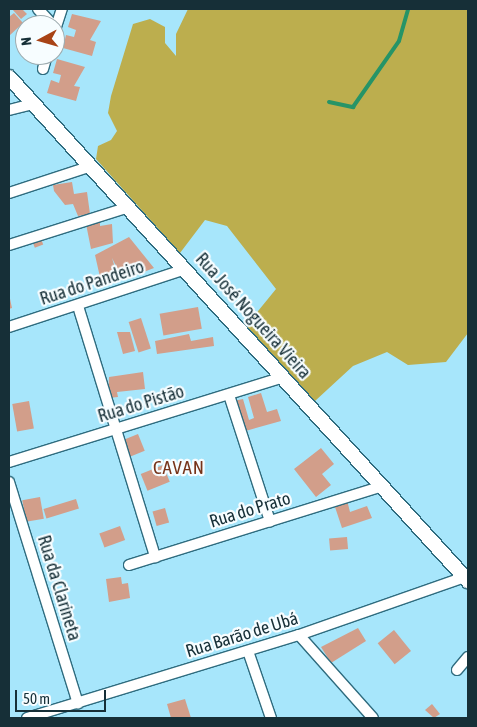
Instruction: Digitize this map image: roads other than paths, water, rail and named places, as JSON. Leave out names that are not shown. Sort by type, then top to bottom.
[{"type":"main road","name":"Rua José Nogueira Vieira","points":[[9,77],[467,579]]},
{"type":"street","points":[[43,69],[44,65]]},
{"type":"street","points":[[9,110],[33,104]]},
{"type":"street","points":[[9,193],[91,166]]},
{"type":"street","points":[[9,245],[129,207]]},
{"type":"street","name":"Rua do Pandeiro","points":[[9,327],[78,306],[185,269]]},
{"type":"street","points":[[78,306],[155,557]]},
{"type":"street","name":"Rua do Pistão","points":[[9,462],[283,377]]},
{"type":"street","points":[[229,395],[270,521]]},
{"type":"street","name":"Rua da Clarineta","points":[[9,482],[78,703]]},
{"type":"street","name":"Rua do Prato","points":[[129,565],[382,486]]},
{"type":"street","name":"Rua Barão de Ubá","points":[[27,718],[299,636],[467,579]]},
{"type":"street","points":[[299,636],[373,718]]},
{"type":"street","points":[[248,651],[272,718]]},
{"type":"street","points":[[458,670],[468,657]]},
{"type":"waterway","points":[[329,102],[353,107],[399,41],[408,9]]},
{"type":"district","name":"CAVAN","points":[[179,468]]}]
